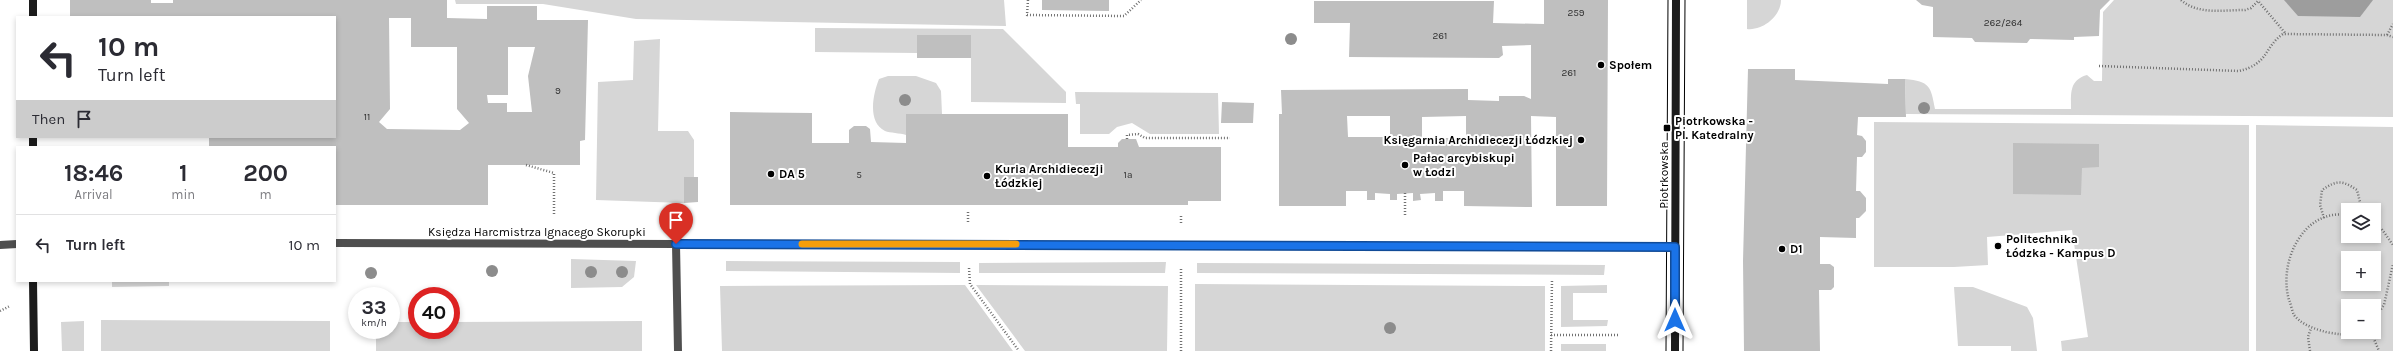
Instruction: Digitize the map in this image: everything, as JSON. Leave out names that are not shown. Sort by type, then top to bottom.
[{"type":"street","points":[[33,0],[33,16]]},
{"type":"street","name":"Piotrkowska","points":[[1675,351],[1676,0]]},
{"type":"street","name":"Księdza Harcmistrza Ignacego Skorupki","points":[[336,243],[1675,247]]},
{"type":"street","points":[[0,244],[16,244]]},
{"type":"street","points":[[676,244],[678,351]]},
{"type":"street","points":[[33,282],[34,351]]},
{"type":"path","points":[[1028,0],[1027,16],[1124,16],[1141,0]]},
{"type":"path","points":[[2181,0],[2190,8],[2200,10],[2245,10],[2259,1],[2287,34]]},
{"type":"path","points":[[2387,35],[2393,24]]},
{"type":"path","points":[[2099,66],[2239,70],[2250,68],[2262,60],[2277,38],[2287,34],[2387,35],[2393,37]]},
{"type":"path","points":[[1127,139],[1127,134],[1133,134],[1145,138],[1230,138]]},
{"type":"path","points":[[526,165],[554,173],[554,214]]},
{"type":"path","points":[[2324,218],[2320,205],[2322,190],[2334,182],[2346,183],[2357,190],[2360,203]]},
{"type":"path","points":[[1405,193],[1405,215]]},
{"type":"path","points":[[968,212],[970,284],[1020,351]]},
{"type":"path","points":[[2341,214],[2335,213],[2313,222],[2298,238],[2288,259],[2286,288],[2294,314],[2312,328],[2341,333]]},
{"type":"path","points":[[1181,214],[1181,351]]},
{"type":"path","points":[[2381,228],[2393,245]]},
{"type":"path","points":[[2381,309],[2384,305],[2393,264]]},
{"type":"path","points":[[1551,351],[1552,279]]},
{"type":"path","points":[[2310,351],[2308,337],[2312,328]]},
{"type":"path","points":[[1551,335],[1618,335]]},
{"type":"path","points":[[2374,339],[2379,351]]},
{"type":"shaded area","points":[[455,0],[1004,0],[1006,26],[636,19],[543,4],[456,4]]},
{"type":"shaded area","points":[[1747,0],[1781,0],[1778,12],[1770,21],[1759,28],[1747,29]]},
{"type":"shaded area","points":[[2114,0],[2393,0],[2393,117],[1906,114],[1905,79],[1920,81],[1928,86],[1932,95],[1935,109],[2071,109],[2072,88],[2077,80],[2087,75],[2094,81],[2102,81],[2103,12]]},
{"type":"shaded area","points":[[2284,0],[2373,0],[2360,17],[2298,16]]},
{"type":"shaded area","points":[[815,28],[1003,29],[1066,92],[1066,103],[971,102],[971,35],[917,35],[917,53],[815,52]]},
{"type":"shaded area","points":[[660,39],[658,131],[688,131],[694,140],[694,177],[684,178],[684,203],[596,200],[598,82],[633,80],[634,41]]},
{"type":"shaded area","points":[[888,76],[916,76],[936,83],[941,91],[942,114],[906,114],[906,135],[885,131],[879,127],[874,115],[873,107],[875,92],[879,79]]},
{"type":"shaded area","points":[[1075,92],[1218,93],[1219,134],[1150,134],[1132,123],[1117,127],[1109,134],[1080,134],[1080,104],[1076,104]]},
{"type":"shaded area","points":[[1874,122],[2249,125],[2249,351],[2062,351],[2061,341],[2088,337],[2072,230],[1987,237],[1988,265],[1954,267],[1874,267]]},
{"type":"shaded area","points":[[2256,125],[2393,127],[2393,351],[2256,351]]},
{"type":"shaded area","points":[[571,259],[636,261],[634,277],[622,287],[571,288]]},
{"type":"shaded area","points":[[726,261],[960,262],[960,273],[726,271]]},
{"type":"shaded area","points":[[1166,262],[1165,273],[979,273],[979,263]]},
{"type":"shaded area","points":[[1197,263],[1605,265],[1604,275],[1197,273]]},
{"type":"shaded area","points":[[112,282],[169,282],[169,286],[112,287]]},
{"type":"shaded area","points":[[1195,284],[1545,286],[1545,351],[1195,351]]},
{"type":"shaded area","points":[[965,285],[1013,351],[722,351],[720,286]]},
{"type":"shaded area","points":[[976,285],[1168,286],[1167,351],[1025,351]]},
{"type":"shaded area","points":[[1607,285],[1607,293],[1573,293],[1573,320],[1608,320],[1607,326],[1561,327],[1561,286]]},
{"type":"shaded area","points":[[1954,287],[1973,287],[2027,307],[2033,318],[2037,351],[2011,351],[2011,346],[1958,346]]},
{"type":"shaded area","points":[[101,320],[330,321],[330,351],[101,351]]},
{"type":"shaded area","points":[[84,321],[84,351],[62,351],[61,322]]},
{"type":"shaded area","points":[[642,321],[642,351],[376,351],[376,339],[400,339],[400,322],[408,322],[408,339],[460,339],[460,322]]},
{"type":"shaded area","points":[[1561,344],[1606,344],[1606,351],[1561,351]]},
{"type":"building","points":[[70,0],[151,0],[151,3],[173,3],[173,0],[447,0],[447,18],[487,19],[487,6],[537,6],[537,20],[588,20],[585,140],[580,141],[580,165],[488,165],[488,205],[336,205],[336,146],[209,146],[209,138],[336,138],[336,16],[70,16]],"holes":[[[389,18],[411,18],[411,47],[457,47],[457,109],[469,123],[460,130],[387,129],[379,122],[390,109]],[[508,47],[535,47],[528,76],[532,112],[507,112],[507,103],[488,103],[487,95],[508,95]]]},
{"type":"building","points":[[1042,0],[1109,0],[1109,11],[1042,10]]},
{"type":"building","points":[[1544,0],[1608,0],[1607,206],[1556,206],[1556,117],[1531,116],[1532,207],[1464,206],[1464,191],[1443,191],[1443,201],[1435,201],[1435,193],[1420,194],[1421,200],[1413,201],[1413,193],[1397,194],[1397,200],[1390,200],[1390,194],[1375,193],[1375,200],[1367,200],[1367,191],[1346,191],[1346,206],[1279,206],[1279,114],[1282,114],[1281,90],[1468,89],[1468,100],[1499,101],[1499,96],[1524,96],[1531,99],[1531,45],[1502,46],[1503,55],[1499,58],[1349,57],[1350,23],[1314,23],[1314,1],[1494,1],[1493,23],[1544,24]],"holes":[[[1347,116],[1390,116],[1390,137],[1348,137]],[[1466,116],[1466,138],[1422,138],[1422,117]]]},
{"type":"building","points":[[1916,0],[2110,0],[2100,10],[2099,36],[2074,37],[2074,40],[2030,39],[2027,43],[1975,42],[1972,38],[1933,37],[1933,7],[1922,5]]},
{"type":"building","points":[[917,35],[971,35],[971,58],[917,58]]},
{"type":"building","points":[[1748,69],[1795,69],[1795,80],[1888,84],[1888,79],[1905,79],[1906,117],[1858,117],[1857,135],[1862,136],[1866,141],[1866,152],[1862,157],[1857,157],[1856,191],[1860,191],[1866,198],[1866,211],[1859,218],[1856,218],[1856,238],[1820,237],[1820,264],[1830,264],[1834,267],[1834,287],[1831,290],[1819,290],[1820,351],[1744,351],[1743,261]]},
{"type":"building","points":[[1222,102],[1254,103],[1253,123],[1221,123]]},
{"type":"building","points":[[730,112],[812,113],[812,143],[849,143],[849,130],[854,126],[866,126],[870,129],[871,142],[906,143],[906,114],[1068,114],[1068,147],[1118,147],[1118,143],[1122,139],[1136,139],[1139,147],[1221,147],[1221,201],[1188,201],[1188,205],[730,205]]},
{"type":"building","points":[[2013,143],[2099,144],[2099,167],[2082,168],[2081,195],[2013,194]]},
{"type":"building","points":[[684,177],[698,177],[698,202],[684,203]]},
{"type":"tram line","points":[[1666,351],[1668,0]]},
{"type":"tram line","points":[[1683,351],[1685,0]]},
{"type":"slow traffic","points":[[802,244],[1016,244]]},
{"type":"place","name":"Społem","points":[[1601,65]]},
{"type":"place","name":"Piotrkowska - Pl. Katedralny","points":[[1667,128]]},
{"type":"place","name":"Księgarnia Archidiecezji Łódzkiej","points":[[1581,140]]},
{"type":"place","name":"Pałac arcybiskupi w Łodzi","points":[[1405,165]]},
{"type":"place","name":"DA 5","points":[[771,174]]},
{"type":"place","name":"Kuria Archidiecezji Łódzkiej","points":[[987,176]]},
{"type":"place","name":"Politechnika Łódzka - Kampus D","points":[[1998,246]]},
{"type":"place","name":"D1","points":[[1782,249]]},
{"type":"route","points":[[676,244],[1675,247],[1675,320]]}]
